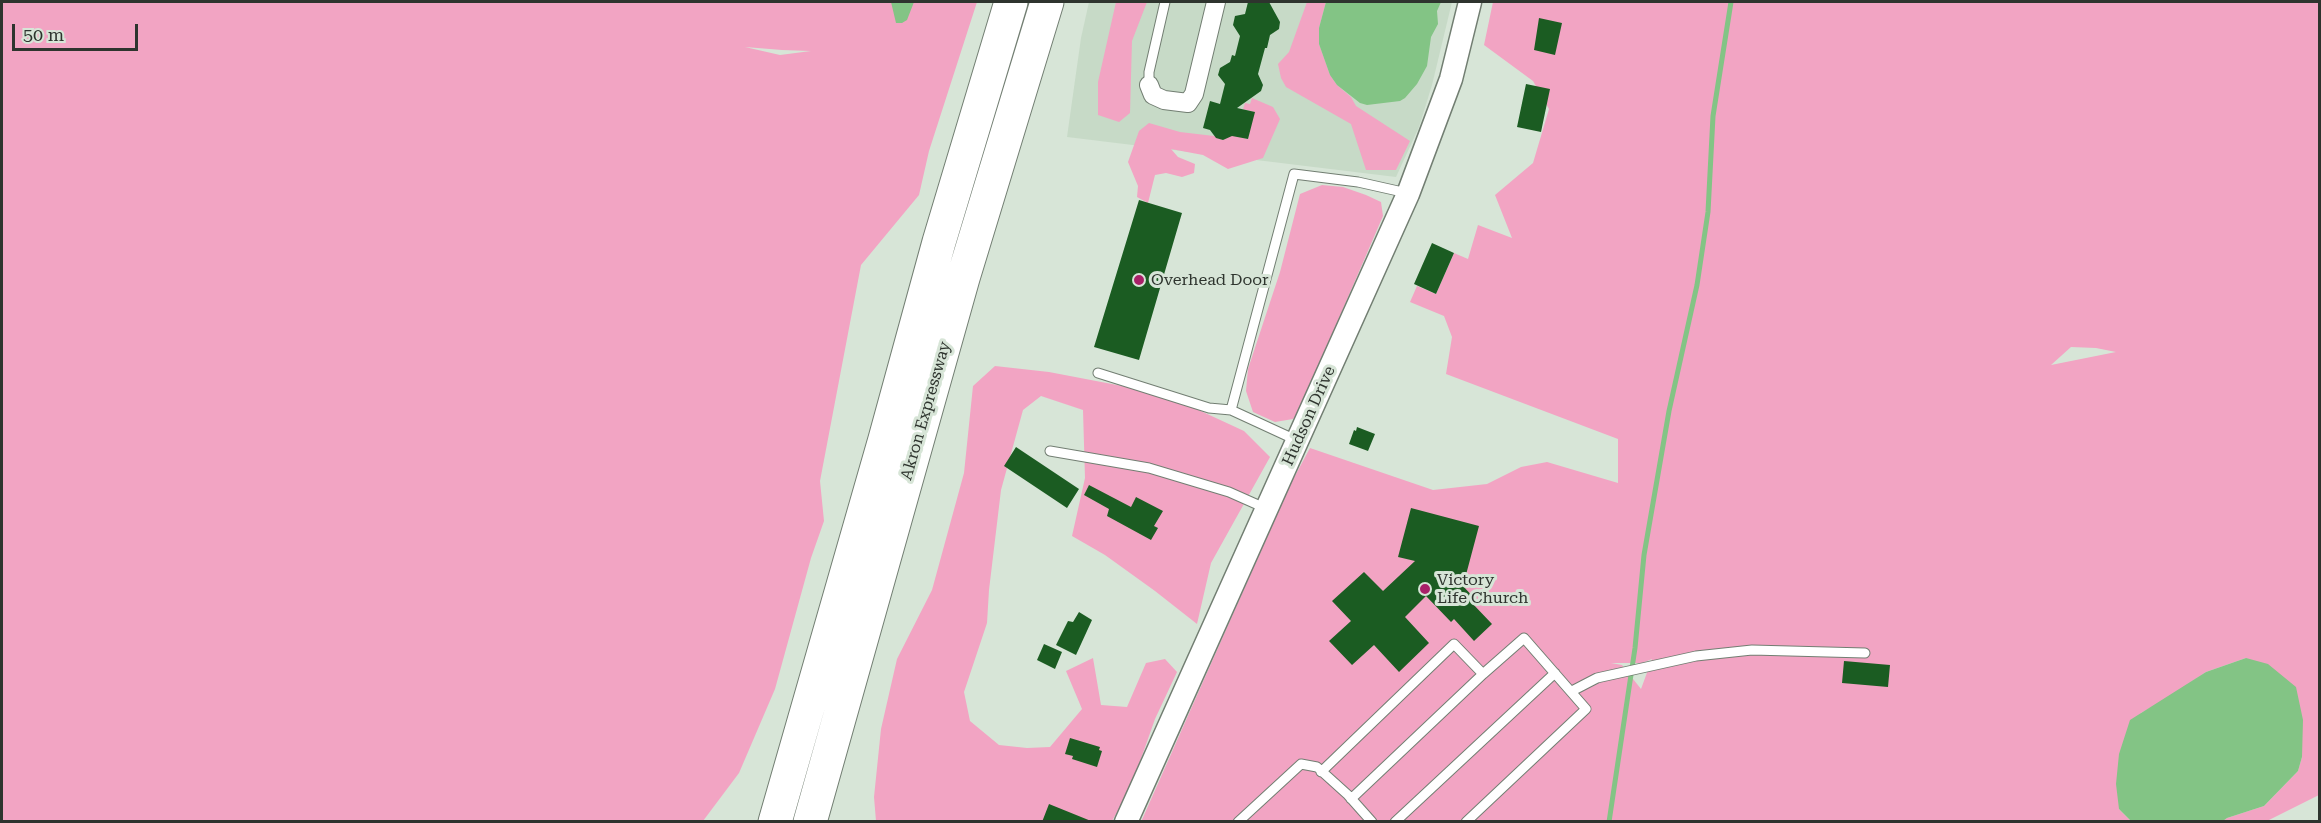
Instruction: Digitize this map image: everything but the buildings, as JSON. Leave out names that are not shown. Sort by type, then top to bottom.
[{"type":"highway","name":"Akron Expressway","points":[[775,822],[939,242],[1011,2]]},
{"type":"highway","name":"Akron Expressway","points":[[810,822],[963,278],[1047,2]]},
{"type":"street","points":[[1149,85],[1153,95],[1164,100],[1188,102],[1194,94],[1216,2]]},
{"type":"street","name":"Hudson Drive","points":[[1126,822],[1408,194],[1451,80],[1470,2]]},
{"type":"lane","points":[[1149,85],[1149,72],[1165,2]]},
{"type":"lane","points":[[1231,410],[1294,174],[1358,182],[1408,194]]},
{"type":"lane","points":[[1098,373],[1209,408],[1231,410],[1298,441]]},
{"type":"lane","points":[[1050,451],[1149,468],[1229,492],[1268,509]]},
{"type":"lane","points":[[1351,799],[1524,638],[1586,709],[1466,822]]},
{"type":"lane","points":[[1322,772],[1454,644],[1483,674]]},
{"type":"lane","points":[[1572,691],[1597,678],[1696,656],[1752,650],[1865,653]]},
{"type":"lane","points":[[1395,822],[1555,673]]},
{"type":"lane","points":[[1238,822],[1301,764],[1317,767],[1372,822]]},
{"type":"shaded area","points":[[2,2],[977,2],[929,151],[919,195],[861,265],[820,481],[824,521],[811,558],[775,689],[739,773],[703,821],[2,822]],"holes":[[[745,47],[811,51],[780,55]]]},
{"type":"shaded area","points":[[891,2],[914,2],[907,20],[896,23]]},
{"type":"shaded area","points":[[1089,2],[1452,2],[1432,85],[1419,127],[1396,177],[1067,137],[1081,38]]},
{"type":"shaded area","points":[[1116,2],[1147,2],[1132,41],[1130,113],[1119,122],[1098,115],[1098,82]]},
{"type":"shaded area","points":[[1307,2],[1326,2],[1319,28],[1319,44],[1330,75],[1337,85],[1351,97],[1356,106],[1410,141],[1396,170],[1366,170],[1351,124],[1286,87],[1281,78],[1278,64],[1289,52]]},
{"type":"shaded area","points":[[1326,2],[1441,2],[1437,11],[1438,24],[1431,37],[1427,66],[1417,84],[1405,98],[1400,101],[1367,105],[1360,103],[1337,85],[1330,75],[1319,44],[1319,28]]},
{"type":"shaded area","points":[[1493,2],[2319,2],[2319,795],[2267,821],[2223,821],[2264,806],[2298,771],[2302,757],[2246,658],[2206,672],[2141,713],[2119,809],[2131,821],[1141,822],[1290,485],[1310,448],[1433,490],[1487,484],[1521,467],[1547,462],[1618,483],[1618,439],[1446,374],[1452,337],[1444,316],[1410,302],[1417,286],[1436,294],[1454,253],[1468,259],[1478,225],[1512,238],[1495,195],[1533,163],[1549,109],[1533,81],[1484,45]],"holes":[[[2071,347],[2096,348],[2116,352],[2051,365]],[[1652,659],[1641,689],[1622,665],[1611,663],[1642,663]]]},
{"type":"shaded area","points":[[1252,98],[1273,107],[1280,119],[1263,158],[1228,169],[1203,155],[1171,149],[1178,157],[1195,164],[1194,173],[1182,177],[1166,173],[1155,175],[1148,203],[1137,197],[1138,186],[1128,162],[1139,131],[1149,123],[1180,132],[1214,136],[1223,140],[1230,135],[1248,139],[1254,112],[1243,109],[1245,103],[1250,104]]},
{"type":"shaded area","points":[[1322,185],[1343,187],[1381,202],[1383,216],[1298,413],[1293,419],[1275,422],[1253,412],[1246,391],[1248,369],[1280,272],[1300,194]]},
{"type":"shaded area","points":[[995,366],[1049,372],[1164,394],[1244,431],[1270,457],[1211,563],[1197,624],[1105,555],[1072,536],[1085,478],[1083,410],[1041,396],[1023,410],[1001,490],[987,623],[964,692],[970,721],[999,745],[1027,748],[1050,747],[1082,709],[1066,671],[1093,658],[1101,705],[1127,707],[1146,663],[1165,659],[1177,672],[1155,719],[1131,787],[1112,821],[876,821],[874,797],[881,729],[897,659],[932,590],[964,473],[973,386]]},
{"type":"shaded area","points":[[2246,658],[2268,664],[2296,687],[2303,720],[2302,757],[2298,771],[2264,806],[2223,821],[2131,821],[2119,809],[2116,784],[2119,754],[2130,720],[2206,672]]},
{"type":"waterway","points":[[1609,822],[1635,648],[1644,555],[1669,411],[1697,285],[1708,212],[1713,116],[1731,2]]},
{"type":"place","name":"Overhead Door","points":[[1139,280]]},
{"type":"place","name":"Victory Life Church","points":[[1425,589]]}]
